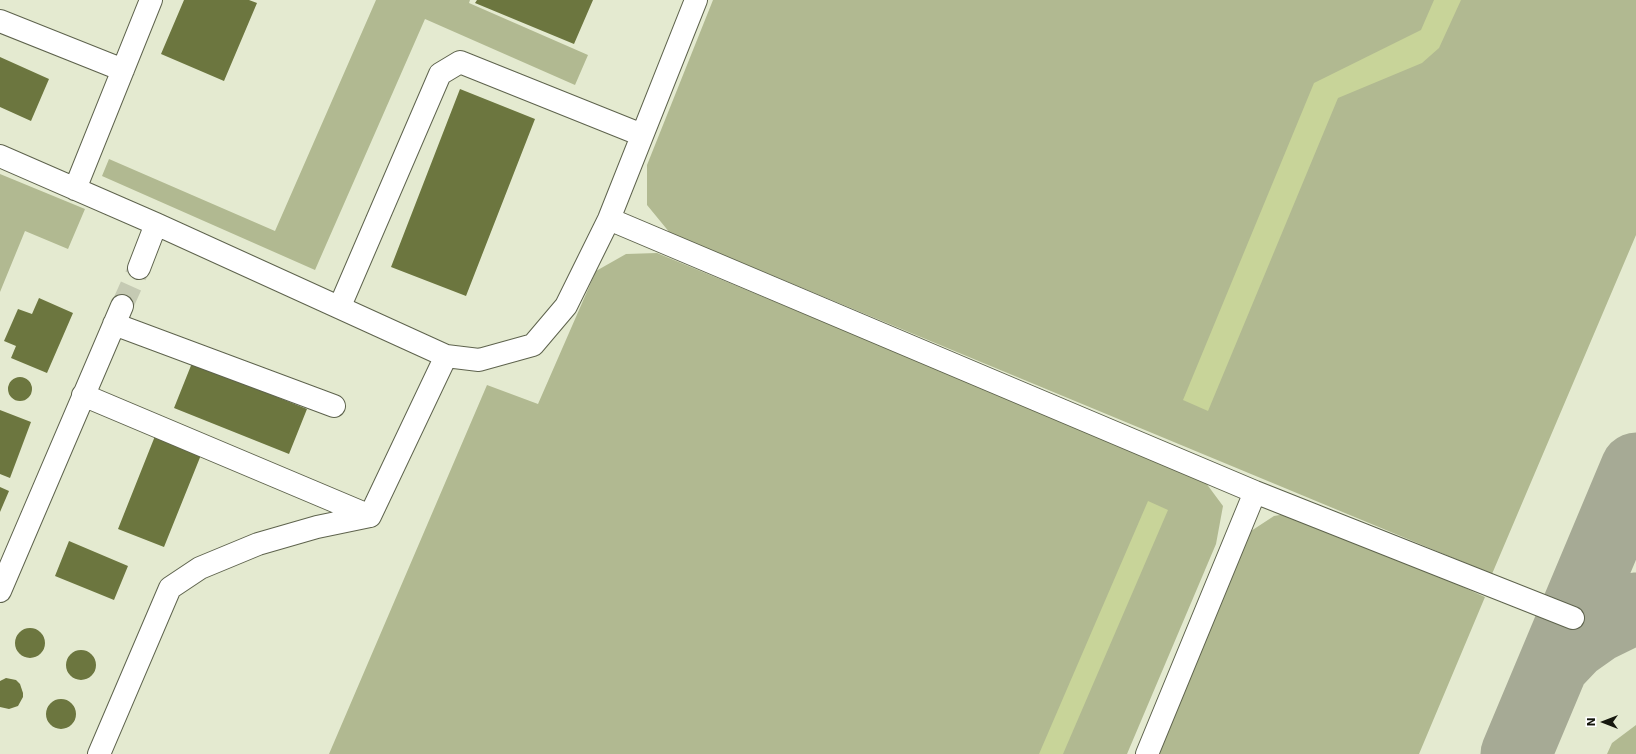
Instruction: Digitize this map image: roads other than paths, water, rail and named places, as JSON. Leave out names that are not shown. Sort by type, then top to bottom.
[{"type":"lane","points":[[75,189],[151,0]]},
{"type":"lane","points":[[0,156],[340,306],[446,356],[479,360],[533,345],[566,306],[609,219],[696,0]]},
{"type":"lane","points":[[0,21],[122,70]]},
{"type":"lane","points":[[340,306],[440,74],[460,62],[642,135]]},
{"type":"lane","points":[[609,219],[1255,492],[1573,618]]},
{"type":"lane","points":[[139,268],[156,224]]},
{"type":"lane","points":[[0,591],[118,315],[334,406]]},
{"type":"lane","points":[[370,516],[446,356]]},
{"type":"lane","points":[[83,395],[370,516]]},
{"type":"lane","points":[[1146,754],[1255,492]]},
{"type":"lane","points":[[99,754],[170,588],[200,568],[258,544],[317,527],[370,516]]},
{"type":"tunnel","points":[[122,306],[139,268]]}]
